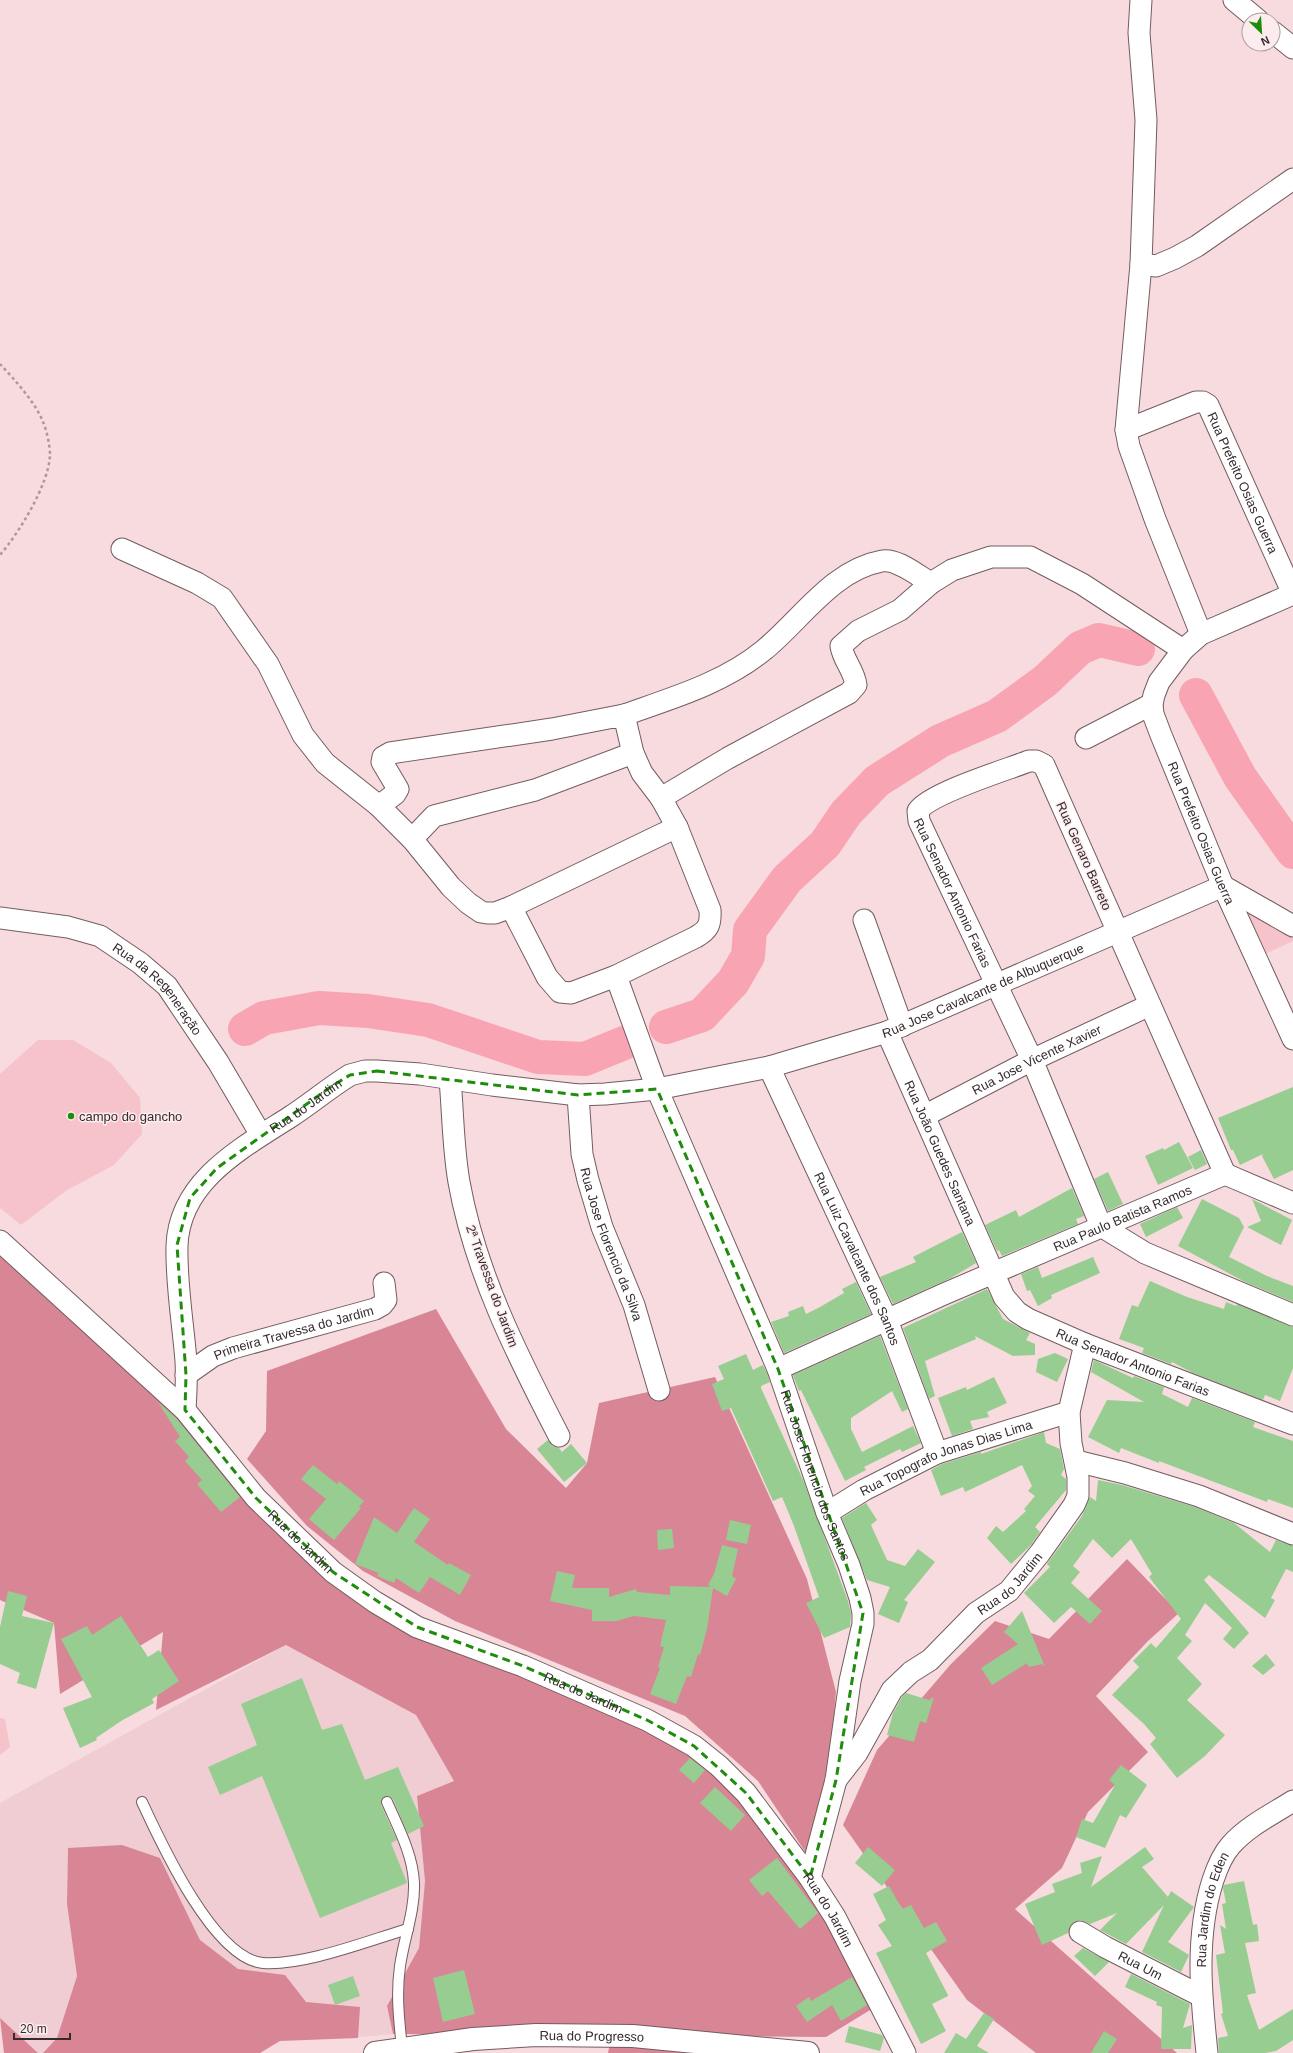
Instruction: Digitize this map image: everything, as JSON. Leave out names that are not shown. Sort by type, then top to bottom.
[{"type":"street","points":[[1141,0],[1139,33],[1146,120],[1141,264],[1126,430],[1129,446],[1155,520],[1201,634]]},
{"type":"street","points":[[1234,0],[1248,12]]},
{"type":"street","points":[[1281,38],[1293,48]]},
{"type":"street","points":[[1141,264],[1156,266],[1197,246],[1293,179]]},
{"type":"street","name":"Rua Prefeito Osias Guerra","points":[[1126,430],[1196,402],[1203,402],[1208,405],[1293,594],[1201,634],[1183,650],[1159,682],[1152,704],[1153,714],[1160,735],[1223,886],[1293,1039]]},
{"type":"street","points":[[122,549],[197,583],[222,598],[268,664],[303,734],[314,752],[325,763],[379,806],[412,839],[451,887],[468,903],[481,912],[495,913],[511,907],[677,827]]},
{"type":"street","points":[[661,798],[728,758],[849,693],[856,685],[855,675],[842,651],[841,646],[858,631],[900,610],[931,583],[952,570],[991,557],[1030,557],[1082,584],[1183,650]]},
{"type":"street","points":[[379,806],[395,794],[398,789],[382,762],[383,757],[390,753],[552,729],[624,715],[696,689],[731,672],[764,650],[820,596],[844,577],[883,561],[896,563],[931,583]]},
{"type":"street","points":[[1086,738],[1152,704]]},
{"type":"street","points":[[511,907],[547,977],[560,992],[571,993],[616,976],[696,937],[705,932],[711,923],[710,910],[677,827],[661,798],[642,773],[633,753],[624,715]]},
{"type":"street","points":[[412,839],[434,816],[535,790],[633,753]]},
{"type":"street","name":"Rua Senador Antonio Farias","points":[[1051,780],[1044,765],[1040,762],[1032,760],[938,796],[926,803],[918,811],[919,822],[1032,1060],[1101,1226]]},
{"type":"street","name":"Rua Genaro Barreto","points":[[1051,780],[1118,932]]},
{"type":"street","points":[[1223,886],[1293,926]]},
{"type":"street","name":"Rua Jose Cavalcante de Albuquerque","points":[[657,1089],[769,1067],[895,1029],[1223,886]]},
{"type":"street","name":"Rua da Regeneração","points":[[0,918],[68,927],[100,936],[140,963],[167,986],[218,1062],[261,1135]]},
{"type":"street","name":"Rua João Guedes Santana","points":[[864,920],[895,1029],[924,1116],[994,1273]]},
{"type":"street","points":[[1118,932],[1226,1174],[1293,1203]]},
{"type":"street","name":"Rua Jose Florencio dos Santos","points":[[616,976],[657,1089],[778,1369],[827,1513],[849,1566],[863,1613],[843,1725],[836,1780],[810,1878]]},
{"type":"street","name":"Rua Jose Vicente Xavier","points":[[924,1116],[1032,1060],[1150,1005]]},
{"type":"street","name":"Rua Luiz Cavalcante dos Santos","points":[[769,1067],[887,1320],[937,1453]]},
{"type":"street","name":"Rua do Jardim","points":[[186,1410],[186,1375],[177,1244],[182,1217],[190,1198],[205,1178],[261,1135],[350,1076],[365,1071],[420,1074],[578,1095],[626,1093],[657,1089]]},
{"type":"street","name":"2ª Travessa do Jardim","points":[[450,1079],[459,1182],[480,1261],[518,1357],[559,1436]]},
{"type":"street","name":"Rua Jose Florencio da Silva","points":[[578,1095],[582,1154],[588,1180],[602,1227],[634,1304],[659,1390]]},
{"type":"street","name":"Rua Paulo Batista Ramos","points":[[778,1369],[1101,1226],[1226,1174]]},
{"type":"street","points":[[1101,1226],[1145,1253],[1293,1315]]},
{"type":"street","name":"Rua do Jardim","points":[[0,1241],[186,1410],[256,1498],[333,1572],[375,1602],[417,1626],[523,1666],[647,1720],[694,1746],[719,1766],[746,1793],[810,1878],[835,1917],[906,2053]]},
{"type":"street","name":"Rua Senador Antonio Farias","points":[[994,1273],[1004,1297],[1017,1312],[1085,1344],[1293,1424]]},
{"type":"street","name":"Primeira Travessa do Jardim","points":[[186,1375],[213,1356],[233,1348],[375,1309],[382,1305],[386,1300],[384,1283]]},
{"type":"street","name":"Rua do Jardim","points":[[836,1780],[857,1753],[892,1690],[911,1672],[930,1660],[976,1613],[1009,1591],[1040,1553],[1074,1505],[1078,1496],[1078,1476],[1071,1442],[1069,1412],[1085,1344]]},
{"type":"street","name":"Rua Topografo Jonas Dias Lima","points":[[827,1513],[864,1490],[937,1453],[1069,1412]]},
{"type":"street","points":[[1076,1461],[1125,1473],[1199,1496],[1293,1534]]},
{"type":"street","name":"Rua Jardim do Eden","points":[[1207,2053],[1201,1996],[1202,1929],[1210,1891],[1219,1864],[1229,1846],[1246,1830],[1293,1801]]},
{"type":"street","name":"Rua Um","points":[[1080,1932],[1105,1947],[1201,1996]]},
{"type":"street","name":"Rua do Progresso","points":[[375,2053],[402,2048],[528,2035],[648,2037],[808,2053]]},
{"type":"lane","points":[[142,1802],[161,1841],[208,1922],[227,1944],[247,1958],[261,1962],[284,1962],[311,1957],[408,1929]]},
{"type":"lane","points":[[387,1802],[412,1866],[413,1903],[400,1965],[397,1999],[402,2048]]},
{"type":"path","points":[[0,364],[23,390],[43,422],[50,456],[40,493],[10,544],[0,555]]},
{"type":"highlighted area","points":[[377,1071],[578,1095],[657,1089],[778,1369],[863,1613],[836,1780],[810,1878],[746,1793],[694,1746],[647,1720],[523,1666],[417,1627],[333,1572],[256,1498],[185,1410],[186,1375],[177,1245],[190,1198],[217,1168],[332,1086],[350,1075]]},
{"type":"shaded area","points":[[1237,902],[1293,933],[1293,941],[1261,956]]},
{"type":"shaded area","name":"campo do gancho","points":[[38,1040],[73,1040],[111,1063],[140,1098],[142,1134],[114,1165],[67,1190],[21,1225],[0,1208],[0,1074]]},
{"type":"shaded area","points":[[0,1252],[156,1392],[333,1581],[642,1725],[685,1749],[750,1806],[830,1920],[875,2007],[826,2037],[393,2034],[387,2006],[419,1948],[425,1881],[417,1796],[454,1781],[416,1715],[286,1645],[156,1710],[163,1632],[60,1694],[54,1623],[0,1600]]},
{"type":"shaded area","points":[[436,1309],[506,1429],[566,1488],[587,1463],[599,1403],[715,1377],[807,1579],[836,1692],[828,1781],[808,1856],[758,1781],[685,1716],[455,1621],[363,1571],[307,1526],[247,1459],[266,1431],[267,1371]]},
{"type":"shaded area","points":[[1127,1559],[1179,1613],[1148,1641],[1096,1696],[1148,1752],[1088,1812],[1062,1868],[1015,1909],[1177,2053],[1036,2053],[967,2000],[843,1825],[877,1750],[951,1664],[995,1621],[1049,1639]]},
{"type":"shaded area","points":[[286,1645],[416,1715],[454,1781],[417,1796],[425,1881],[419,1948],[387,2006],[393,2034],[350,2038],[313,2027],[242,1988],[200,1940],[160,1858],[68,1848],[67,1904],[77,1976],[57,2038],[43,2053],[38,2053],[0,2018],[0,1803]]},
{"type":"shaded area","points":[[0,1718],[5,1719],[10,1747],[0,1755]]},
{"type":"shaded area","points":[[122,1845],[160,1858],[200,1940],[238,1969],[285,1975],[306,2002],[360,2007],[358,2038],[280,2041],[260,2053],[43,2053],[57,2038],[77,1976],[67,1904],[68,1848]]},
{"type":"shaded area","points":[[0,2018],[38,2053],[4,2053]]},
{"type":"shaded area","points":[[610,2043],[724,2053],[608,2053]]},
{"type":"building","points":[[1293,1087],[1293,1170],[1274,1179],[1262,1156],[1263,1154],[1240,1165],[1233,1150],[1231,1150],[1218,1118]]},
{"type":"building","points":[[1179,1142],[1193,1168],[1158,1185],[1145,1156],[1163,1148],[1164,1150]]},
{"type":"building","points":[[1201,1150],[1207,1164],[1195,1170],[1188,1157]]},
{"type":"building","points":[[1108,1172],[1123,1204],[1108,1211],[1094,1179]]},
{"type":"building","points":[[1072,1188],[1084,1216],[1076,1219],[1078,1224],[1002,1256],[999,1250],[997,1251],[985,1225],[1016,1210],[1019,1217]]},
{"type":"building","points":[[1202,1199],[1239,1218],[1244,1227],[1229,1257],[1267,1276],[1293,1286],[1293,1302],[1245,1282],[1178,1246]]},
{"type":"building","points":[[1252,1199],[1292,1220],[1281,1245],[1247,1227],[1261,1221]]},
{"type":"building","points":[[1177,1207],[1183,1218],[1146,1237],[1140,1224]]},
{"type":"building","points":[[962,1232],[976,1263],[951,1278],[893,1304],[880,1277],[916,1262],[913,1257]]},
{"type":"building","points":[[1093,1257],[1100,1273],[1051,1295],[1052,1298],[1038,1306],[1030,1290],[1027,1291],[1021,1274],[1038,1267],[1042,1278]]},
{"type":"building","points":[[1150,1281],[1187,1297],[1224,1309],[1226,1302],[1236,1306],[1237,1304],[1293,1327],[1293,1368],[1280,1401],[1265,1395],[1263,1400],[1193,1373],[1172,1362],[1171,1364],[1142,1353],[1144,1348],[1119,1339],[1132,1305],[1138,1307]]},
{"type":"building","points":[[856,1282],[871,1314],[784,1353],[771,1322],[789,1316],[788,1312],[803,1306],[806,1314],[844,1293],[842,1289]]},
{"type":"building","points":[[987,1289],[1003,1319],[1030,1333],[1026,1340],[1035,1344],[1035,1355],[1013,1356],[975,1336],[976,1339],[925,1361],[935,1396],[929,1399],[903,1328]]},
{"type":"building","points":[[880,1336],[908,1409],[902,1412],[892,1391],[851,1418],[851,1429],[862,1452],[913,1426],[921,1443],[902,1452],[900,1449],[864,1467],[866,1470],[845,1481],[801,1390],[799,1391],[793,1375]]},
{"type":"building","points":[[1055,1353],[1068,1359],[1057,1382],[1036,1372],[1038,1359]]},
{"type":"building","points":[[746,1354],[753,1370],[763,1365],[767,1373],[770,1382],[761,1386],[761,1388],[804,1482],[848,1601],[851,1614],[850,1627],[824,1638],[806,1603],[819,1597],[782,1497],[773,1501],[731,1408],[722,1411],[712,1384],[724,1379],[718,1366]]},
{"type":"building","points":[[1094,1360],[1133,1378],[1134,1376],[1164,1387],[1162,1394],[1188,1407],[1192,1398],[1255,1422],[1253,1427],[1293,1441],[1293,1508],[1268,1499],[1267,1502],[1121,1448],[1119,1453],[1088,1437],[1107,1400],[1144,1402],[1091,1372]]},
{"type":"building","points":[[994,1377],[1007,1403],[987,1412],[989,1417],[970,1421],[973,1429],[952,1436],[938,1398],[966,1387],[967,1390]]},
{"type":"building","points":[[158,1402],[176,1418],[240,1497],[221,1512],[197,1484],[202,1480],[185,1461],[189,1457],[175,1441],[180,1437]]},
{"type":"building","points":[[1044,1432],[1046,1443],[1060,1449],[1064,1469],[1061,1475],[1066,1479],[1066,1490],[1035,1527],[1040,1532],[1030,1546],[1011,1564],[987,1538],[996,1526],[1003,1532],[1026,1511],[1024,1509],[1035,1496],[1028,1491],[1032,1486],[1022,1465],[965,1492],[963,1487],[941,1496],[931,1470],[942,1464],[981,1452],[981,1454]]},
{"type":"building","points":[[548,1440],[552,1446],[559,1448],[562,1452],[571,1444],[587,1463],[564,1482],[537,1449]]},
{"type":"building","points":[[313,1465],[337,1484],[339,1481],[364,1501],[359,1507],[361,1508],[334,1540],[309,1519],[326,1499],[301,1479]]},
{"type":"building","points":[[1098,1480],[1122,1485],[1195,1507],[1234,1523],[1270,1552],[1276,1540],[1293,1546],[1293,1572],[1286,1569],[1271,1598],[1275,1600],[1265,1618],[1209,1575],[1204,1580],[1249,1633],[1234,1649],[1223,1639],[1232,1628],[1205,1603],[1185,1635],[1192,1641],[1177,1658],[1202,1684],[1187,1700],[1225,1735],[1205,1756],[1177,1778],[1150,1744],[1156,1738],[1144,1724],[1112,1695],[1139,1667],[1133,1661],[1151,1643],[1156,1648],[1181,1619],[1149,1577],[1152,1574],[1131,1539],[1112,1558],[1093,1539],[1073,1566],[1080,1572],[1071,1583],[1102,1611],[1090,1624],[1071,1607],[1054,1623],[1024,1593],[1050,1567],[1047,1564],[1082,1516],[1090,1497],[1096,1501]]},
{"type":"building","points":[[866,1503],[877,1520],[871,1525],[887,1560],[905,1566],[918,1549],[935,1562],[904,1600],[908,1602],[899,1623],[878,1614],[890,1587],[867,1580],[842,1518]]},
{"type":"building","points":[[414,1508],[430,1519],[414,1542],[448,1565],[449,1563],[471,1575],[460,1595],[430,1577],[419,1593],[396,1578],[394,1583],[377,1576],[379,1573],[355,1564],[374,1517],[397,1533]]},
{"type":"building","points":[[730,1520],[751,1525],[747,1544],[726,1540]]},
{"type":"building","points":[[672,1529],[674,1548],[658,1550],[657,1530]]},
{"type":"building","points":[[722,1545],[738,1549],[732,1576],[736,1579],[727,1596],[713,1588],[707,1629],[700,1655],[698,1654],[691,1677],[687,1676],[676,1704],[650,1694],[660,1668],[658,1667],[664,1647],[660,1646],[666,1620],[634,1616],[616,1621],[592,1621],[592,1610],[550,1601],[557,1571],[575,1575],[572,1588],[609,1588],[609,1597],[636,1589],[637,1592],[670,1595],[670,1586],[711,1587],[708,1585],[714,1574]]},
{"type":"building","points":[[8,1591],[27,1596],[22,1616],[54,1623],[36,1689],[17,1683],[20,1673],[0,1664],[0,1627]]},
{"type":"building","points":[[1022,1611],[1045,1667],[1042,1664],[1029,1667],[1027,1663],[992,1685],[981,1668],[1018,1644],[1004,1632]]},
{"type":"building","points":[[121,1616],[148,1657],[159,1650],[179,1681],[152,1699],[154,1703],[121,1721],[96,1738],[97,1740],[80,1748],[63,1708],[92,1697],[61,1639],[87,1626],[92,1635]]},
{"type":"building","points":[[1266,1654],[1275,1665],[1263,1675],[1252,1666]]},
{"type":"building","points":[[302,1678],[322,1730],[342,1724],[365,1780],[398,1767],[424,1826],[408,1834],[393,1799],[387,1796],[382,1798],[381,1805],[397,1840],[391,1843],[407,1883],[320,1918],[262,1776],[220,1795],[208,1767],[257,1745],[241,1704]]},
{"type":"building","points":[[906,1693],[929,1700],[934,1697],[926,1723],[920,1721],[914,1742],[887,1735],[893,1713]]},
{"type":"building","points":[[690,1758],[705,1770],[694,1783],[679,1770]]},
{"type":"building","points":[[1121,1765],[1147,1785],[1126,1818],[1120,1815],[1105,1848],[1076,1837],[1082,1819],[1093,1823],[1115,1785],[1109,1780]]},
{"type":"building","points":[[715,1787],[745,1815],[731,1831],[700,1803]]},
{"type":"building","points":[[868,1847],[895,1870],[882,1886],[855,1863]]},
{"type":"building","points":[[1145,1847],[1154,1859],[1142,1867],[1168,1897],[1171,1891],[1194,1907],[1168,1942],[1189,1955],[1181,1972],[1142,1952],[1164,1905],[1126,1944],[1100,1930],[1117,1913],[1090,1924],[1081,1920],[1075,1921],[1070,1926],[1068,1933],[1042,1945],[1025,1904],[1055,1892],[1052,1884],[1082,1873],[1080,1863],[1102,1856],[1091,1887]]},
{"type":"building","points":[[777,1858],[818,1913],[800,1929],[768,1891],[762,1896],[749,1880]]},
{"type":"building","points":[[1244,1881],[1253,1925],[1257,1924],[1259,1941],[1245,1943],[1256,1993],[1247,1995],[1259,2030],[1293,2009],[1293,2040],[1276,2051],[1265,2053],[1219,2053],[1218,2038],[1228,2036],[1221,2014],[1223,2013],[1216,1955],[1225,1953],[1220,1925],[1226,1929],[1222,1904],[1226,1903],[1223,1888],[1224,1885]]},
{"type":"building","points":[[889,1886],[902,1909],[911,1905],[924,1928],[936,1922],[947,1941],[926,1953],[948,1995],[932,2004],[946,2031],[921,2044],[876,1953],[892,1946],[878,1925],[886,1920],[873,1894]]},
{"type":"building","points":[[1083,1948],[1109,1962],[1095,1976],[1074,1956]]},
{"type":"building","points":[[464,1970],[475,2014],[443,2022],[433,1978]]},
{"type":"building","points":[[1131,1974],[1190,2004],[1183,2028],[1192,2025],[1191,2049],[1161,2049],[1162,2007],[1156,2005],[1157,2002],[1125,1987]]},
{"type":"building","points":[[353,1976],[360,1996],[335,2005],[328,1985]]},
{"type":"building","points":[[852,1977],[867,2005],[841,2021],[832,2005],[807,2022],[796,2006],[809,1997],[811,2001]]},
{"type":"building","points":[[984,2013],[994,2019],[977,2046],[989,2053],[944,2053],[956,2033],[966,2039]]},
{"type":"building","points":[[849,2026],[882,2035],[884,2038],[880,2051],[845,2042]]},
{"type":"building","points":[[1104,2031],[1117,2039],[1108,2053],[1091,2053]]},
{"type":"waterway","points":[[666,1027],[702,1015],[733,982],[748,956],[750,930],[787,879],[825,844],[846,813],[877,781],[940,741],[997,716],[1045,681],[1080,648],[1099,640],[1138,649]]},
{"type":"waterway","points":[[1196,695],[1240,777],[1293,852]]},
{"type":"waterway","points":[[245,1029],[264,1018],[319,1008],[368,1011],[428,1020],[538,1057],[585,1059],[624,1043]]},
{"type":"place","name":"campo do gancho","points":[[71,1116]]}]
